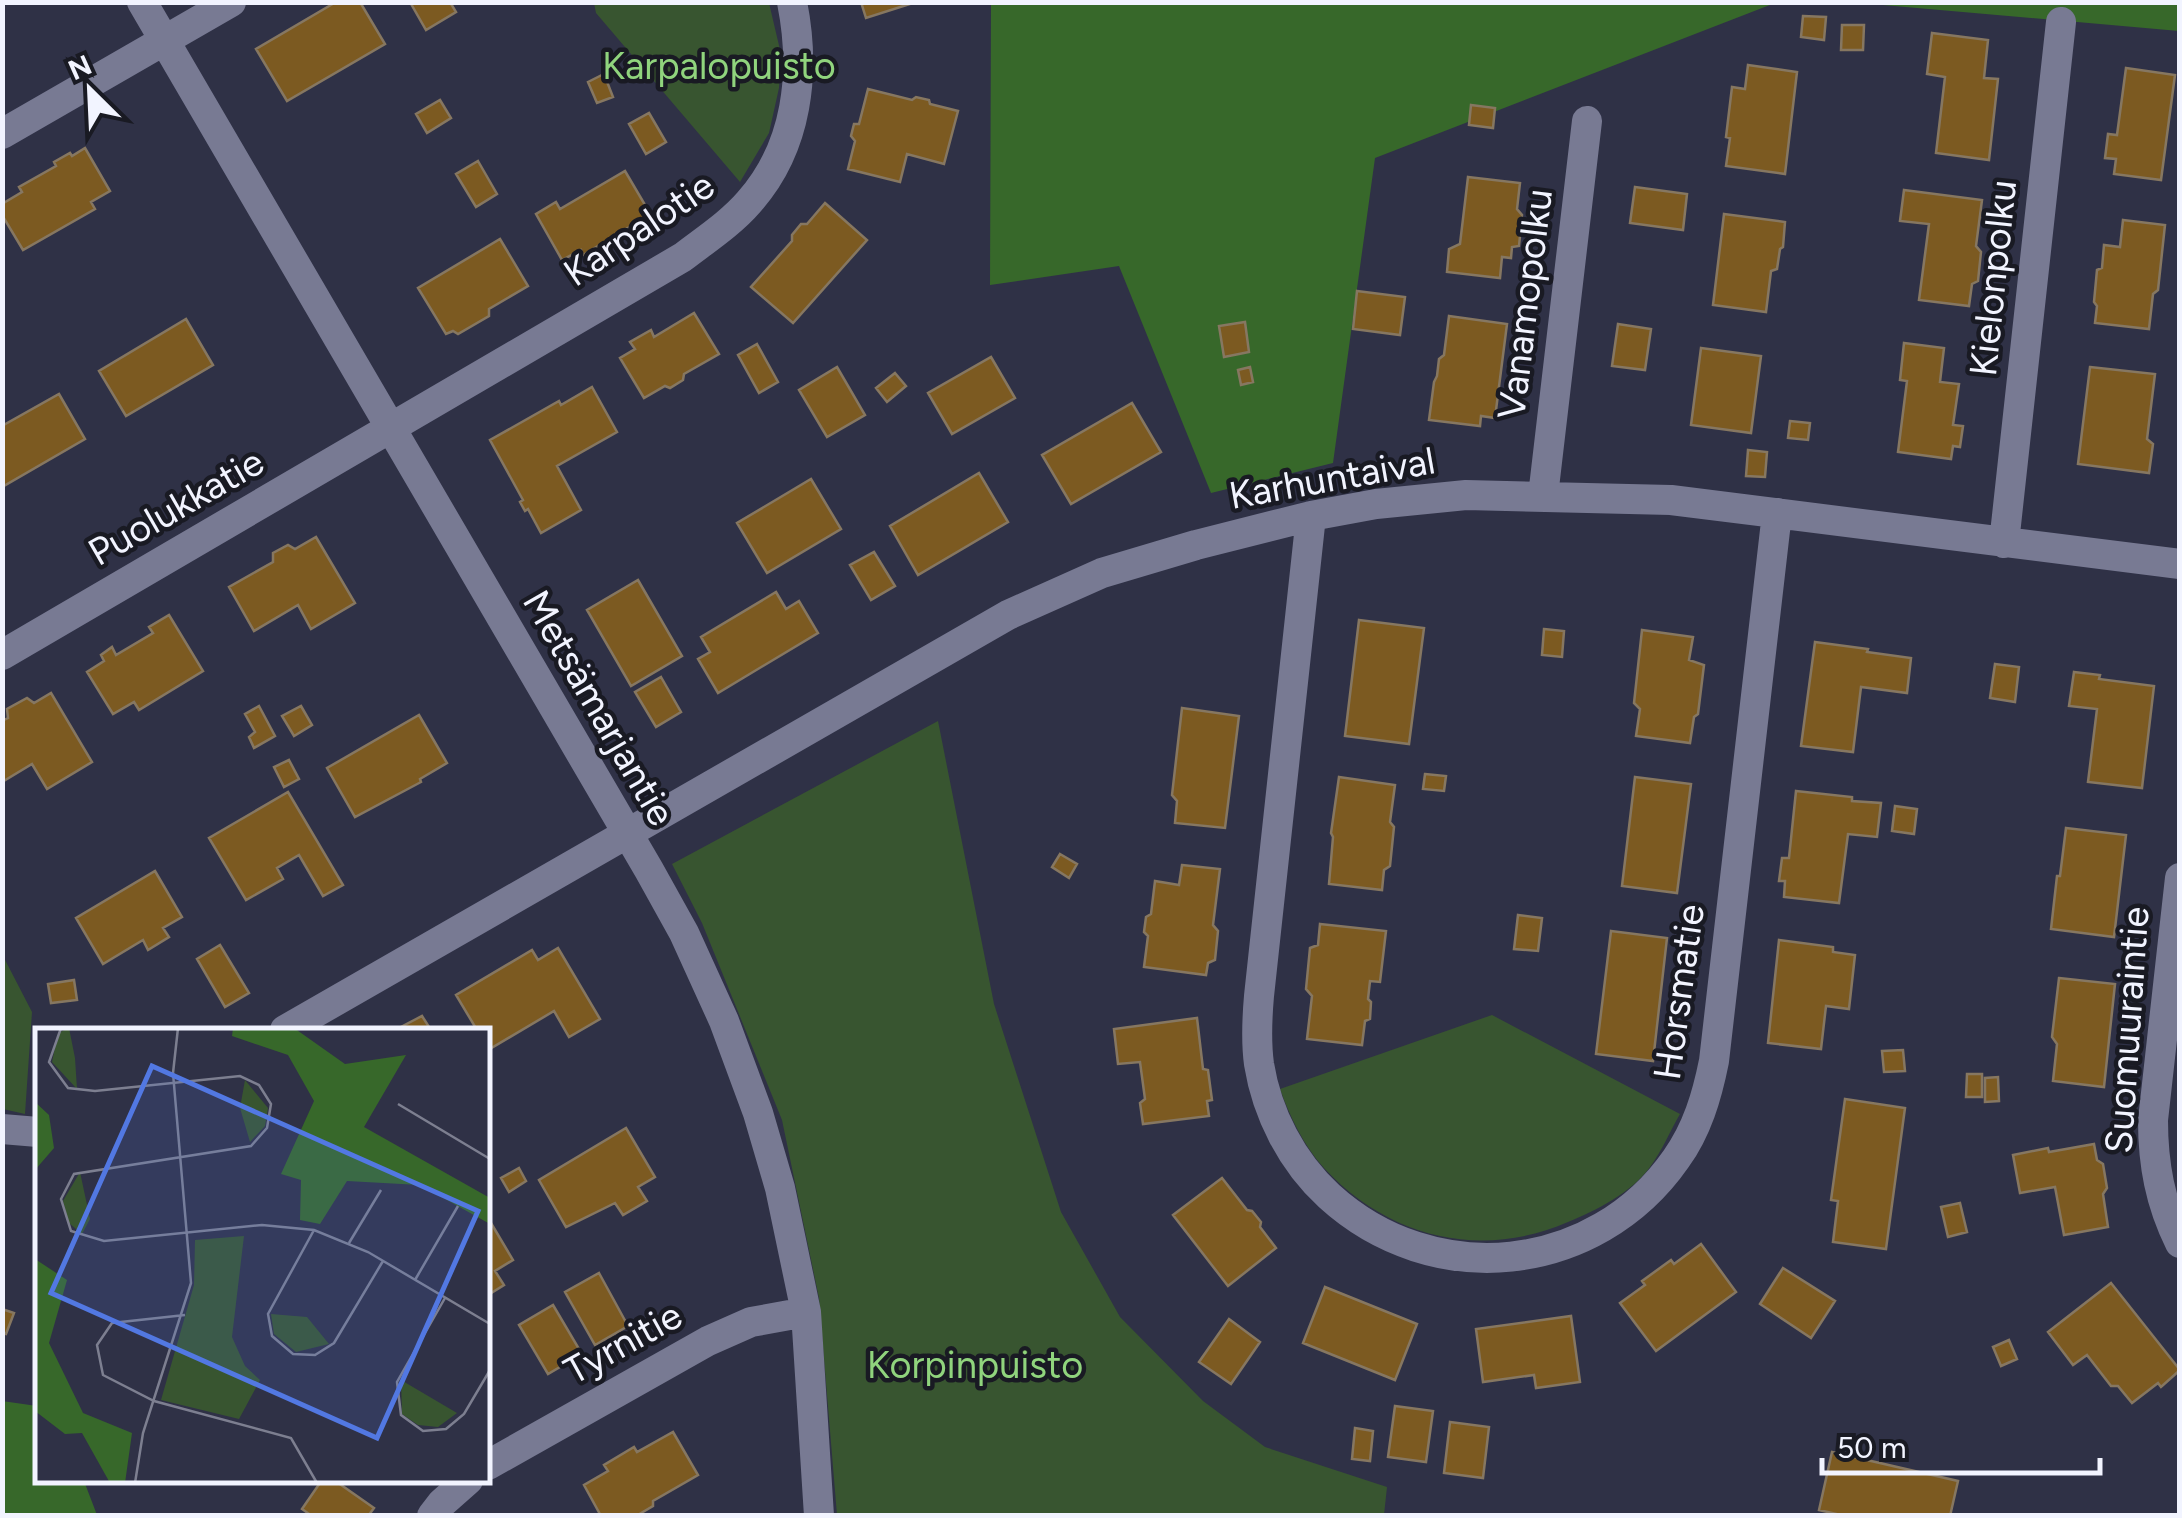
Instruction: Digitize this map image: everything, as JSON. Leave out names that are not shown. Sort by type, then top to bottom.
[{"type":"street","name":"Metsämarjantie","points":[[142,2],[684,933],[724,1021],[780,1188],[806,1312],[820,1516]]},
{"type":"street","points":[[2,134],[231,2]]},
{"type":"street","name":"Karpalotie","points":[[389,428],[683,257],[750,202],[773,167],[798,96],[799,60],[792,2]]},
{"type":"street","name":"Kielonpolku","points":[[2004,542],[2061,22]]},
{"type":"street","name":"Vanamopolku","points":[[1543,496],[1587,121]]},
{"type":"street","name":"Puolukkatie","points":[[2,656],[389,428]]},
{"type":"street","name":"Karhuntaival","points":[[626,834],[1008,616],[1102,573],[1196,545],[1376,504],[1466,496],[1671,500],[2180,564]]},
{"type":"street","name":"Horsmatie","points":[[1312,516],[1259,996],[1259,1064],[1267,1098],[1296,1158],[1318,1186],[1371,1228],[1434,1253],[1504,1258],[1571,1243],[1631,1208],[1678,1158],[1707,1095],[1777,513]]},
{"type":"street","points":[[288,1028],[626,834]]},
{"type":"street","name":"Suomuuraintie","points":[[2180,878],[2153,1155],[2158,1189],[2180,1243]]},
{"type":"street","points":[[2,1129],[35,1132]]},
{"type":"street","name":"Tyrnitie","points":[[490,1464],[708,1341],[752,1322],[806,1312]]},
{"type":"street","points":[[432,1516],[465,1483]]},
{"type":"green space","name":"Karpalopuisto","points":[[594,3],[769,3],[781,54],[779,88],[769,133],[740,182],[596,13]]},
{"type":"green space","points":[[991,3],[1775,3],[1375,158],[1333,463],[1211,493],[1119,266],[990,285]]},
{"type":"green space","points":[[1860,3],[2179,3],[2179,31]]},
{"type":"green space","name":"Korpinpuisto","points":[[938,721],[994,1004],[1061,1212],[1120,1317],[1203,1401],[1265,1447],[1387,1487],[1384,1515],[837,1515],[819,1298],[782,1120],[702,923],[672,864]]},
{"type":"green space","points":[[2,954],[32,1012],[25,1114],[3,1109]]},
{"type":"green space","points":[[1492,1015],[1680,1114],[1650,1167],[1633,1185],[1613,1200],[1568,1222],[1535,1233],[1470,1240],[1407,1226],[1377,1211],[1324,1168],[1298,1131],[1280,1089]]},
{"type":"green space","points":[[2,1401],[35,1406],[35,1483],[85,1483],[97,1515],[3,1515]]},
{"type":"building","points":[[336,2],[360,2],[385,44],[287,101],[256,49]]},
{"type":"building","points":[[410,2],[450,2],[456,12],[426,30]]},
{"type":"building","points":[[861,2],[916,2],[866,18]]},
{"type":"building","points":[[1803,16],[1826,17],[1824,40],[1801,37]]},
{"type":"building","points":[[1842,25],[1864,25],[1863,50],[1841,50]]},
{"type":"building","points":[[1932,33],[1988,40],[1984,78],[1998,79],[1989,160],[1936,153],[1945,77],[1927,74]]},
{"type":"building","points":[[1748,65],[1797,72],[1785,174],[1726,166],[1732,87],[1745,89]]},
{"type":"building","points":[[2126,68],[2175,75],[2161,180],[2114,174],[2116,159],[2105,158],[2108,134],[2117,135]]},
{"type":"building","points":[[604,74],[613,97],[597,103],[588,82]]},
{"type":"building","points":[[868,89],[912,100],[929,100],[930,104],[958,111],[944,164],[907,154],[900,182],[848,169],[855,141],[851,136],[854,124],[859,124]]},
{"type":"building","points":[[440,100],[451,118],[427,133],[416,114]]},
{"type":"building","points":[[1471,105],[1495,108],[1493,128],[1469,125]]},
{"type":"building","points":[[649,113],[666,142],[646,154],[629,124]]},
{"type":"building","points":[[85,148],[110,191],[91,202],[95,209],[23,250],[2,215],[2,204],[22,192],[19,187],[56,166],[54,162]]},
{"type":"building","points":[[478,161],[497,194],[476,207],[456,174]]},
{"type":"building","points":[[625,171],[651,215],[617,234],[621,241],[601,252],[598,246],[562,260],[536,214],[556,202],[560,209]]},
{"type":"building","points":[[1468,177],[1520,183],[1519,246],[1512,247],[1511,258],[1502,257],[1500,278],[1447,272],[1449,249],[1460,244]]},
{"type":"building","points":[[1635,187],[1687,194],[1683,230],[1630,223]]},
{"type":"building","points":[[1904,190],[1982,200],[1976,246],[1981,252],[1978,281],[1972,284],[1969,306],[1919,300],[1929,224],[1900,221]]},
{"type":"building","points":[[825,203],[867,240],[793,323],[751,287],[792,241],[801,224],[807,224]]},
{"type":"building","points":[[1724,214],[1785,222],[1777,269],[1771,271],[1766,312],[1713,305]]},
{"type":"building","points":[[2123,220],[2165,225],[2149,329],[2095,323],[2097,270],[2102,268],[2104,245],[2120,247]]},
{"type":"building","points":[[500,239],[528,286],[489,309],[489,316],[458,334],[446,334],[418,288]]},
{"type":"building","points":[[1357,291],[1405,297],[1400,335],[1353,329]]},
{"type":"building","points":[[694,313],[719,354],[684,374],[683,380],[670,388],[665,386],[644,398],[620,358],[635,349],[630,342],[651,330],[654,337]]},
{"type":"building","points":[[1449,316],[1507,324],[1495,418],[1481,416],[1480,426],[1429,420]]},
{"type":"building","points":[[186,319],[213,365],[126,416],[99,371]]},
{"type":"building","points":[[1245,322],[1249,352],[1224,357],[1219,326]]},
{"type":"building","points":[[1618,324],[1651,329],[1645,370],[1612,366]]},
{"type":"building","points":[[1904,343],[1944,348],[1940,382],[1959,384],[1953,425],[1963,426],[1960,447],[1953,446],[1951,459],[1898,452],[1907,381],[1900,380]]},
{"type":"building","points":[[757,344],[778,382],[759,393],[738,355]]},
{"type":"building","points":[[1701,348],[1761,356],[1751,433],[1691,425]]},
{"type":"building","points":[[991,357],[1015,398],[952,434],[928,393]]},
{"type":"building","points":[[837,367],[865,415],[827,437],[799,390]]},
{"type":"building","points":[[1250,367],[1253,382],[1241,385],[1238,370]]},
{"type":"building","points":[[2090,367],[2155,374],[2147,439],[2153,444],[2149,473],[2078,464]]},
{"type":"building","points":[[895,373],[906,386],[887,402],[876,388]]},
{"type":"building","points":[[592,387],[617,432],[557,466],[581,510],[541,533],[520,502],[523,500],[490,440]]},
{"type":"building","points":[[59,394],[85,439],[2,487],[2,426]]},
{"type":"building","points":[[1132,403],[1161,452],[1071,504],[1042,455]]},
{"type":"building","points":[[1790,421],[1810,423],[1808,440],[1788,438]]},
{"type":"building","points":[[1748,450],[1767,452],[1765,477],[1746,476]]},
{"type":"building","points":[[979,473],[1008,522],[918,575],[890,526]]},
{"type":"building","points":[[811,479],[841,529],[767,573],[737,523]]},
{"type":"building","points":[[316,537],[355,603],[311,629],[298,605],[254,631],[229,587],[273,562],[273,553],[288,545],[295,549]]},
{"type":"building","points":[[874,552],[895,586],[871,600],[850,565]]},
{"type":"building","points":[[638,580],[682,656],[631,686],[587,610]]},
{"type":"building","points":[[776,592],[786,609],[799,601],[818,633],[718,693],[698,659],[710,652],[701,637]]},
{"type":"building","points":[[169,615],[203,671],[139,710],[134,702],[113,714],[87,672],[104,661],[101,655],[112,647],[116,655],[153,633],[149,627]]},
{"type":"building","points":[[1359,620],[1424,628],[1409,744],[1345,736]]},
{"type":"building","points":[[1544,629],[1564,631],[1562,657],[1542,655]]},
{"type":"building","points":[[1642,630],[1693,637],[1689,660],[1704,665],[1690,743],[1636,736],[1640,709],[1634,703]]},
{"type":"building","points":[[1815,642],[1911,658],[1907,693],[1861,687],[1853,752],[1801,746]]},
{"type":"building","points":[[1995,664],[2019,667],[2015,702],[1990,698]]},
{"type":"building","points":[[2074,672],[2154,686],[2142,788],[2088,782],[2097,709],[2069,706]]},
{"type":"building","points":[[661,677],[681,712],[656,727],[635,692]]},
{"type":"building","points":[[51,693],[92,762],[47,789],[32,764],[2,782],[2,721],[8,718],[7,709],[27,698],[34,703]]},
{"type":"building","points":[[259,706],[275,736],[254,748],[249,737],[255,732],[245,714]]},
{"type":"building","points":[[301,706],[312,725],[294,736],[282,716]]},
{"type":"building","points":[[1182,708],[1239,716],[1225,828],[1175,823],[1177,801],[1172,795]]},
{"type":"building","points":[[419,715],[447,763],[420,779],[421,782],[355,817],[327,768]]},
{"type":"building","points":[[289,760],[299,779],[284,787],[274,767]]},
{"type":"building","points":[[1425,774],[1446,776],[1444,791],[1423,789]]},
{"type":"building","points":[[1339,777],[1395,785],[1390,866],[1384,870],[1382,890],[1329,884]]},
{"type":"building","points":[[1635,777],[1691,784],[1677,893],[1622,886]]},
{"type":"building","points":[[1796,791],[1881,803],[1877,837],[1848,834],[1839,903],[1784,897],[1785,881],[1779,881],[1782,858],[1789,858]]},
{"type":"building","points":[[288,792],[343,885],[323,896],[299,855],[277,868],[283,879],[246,900],[209,838]]},
{"type":"building","points":[[1895,806],[1917,809],[1914,834],[1892,831]]},
{"type":"building","points":[[2066,828],[2126,835],[2114,937],[2051,929]]},
{"type":"building","points":[[1060,854],[1077,864],[1069,878],[1052,867]]},
{"type":"building","points":[[1182,865],[1220,869],[1213,925],[1218,931],[1215,960],[1208,963],[1206,975],[1144,967],[1148,936],[1144,932],[1146,917],[1151,914],[1155,881],[1179,885]]},
{"type":"building","points":[[155,871],[182,917],[163,928],[169,937],[148,950],[143,940],[103,964],[76,918]]},
{"type":"building","points":[[1518,915],[1542,918],[1538,951],[1514,949]]},
{"type":"building","points":[[1320,924],[1386,931],[1380,982],[1370,981],[1370,1019],[1365,1021],[1362,1045],[1307,1039],[1312,996],[1306,989],[1310,948],[1318,945]]},
{"type":"building","points":[[1611,931],[1667,938],[1653,1061],[1596,1054]]},
{"type":"building","points":[[1779,940],[1833,947],[1833,952],[1855,955],[1849,1009],[1826,1006],[1821,1049],[1768,1043]]},
{"type":"building","points":[[220,945],[249,993],[225,1007],[197,959]]},
{"type":"building","points":[[558,948],[600,1019],[569,1037],[554,1011],[490,1049],[490,1028],[476,1028],[456,995],[532,950],[538,960]]},
{"type":"building","points":[[2059,978],[2115,984],[2104,1087],[2053,1081],[2057,1044],[2052,1037]]},
{"type":"building","points":[[74,980],[77,1000],[51,1003],[48,984]]},
{"type":"building","points":[[422,1016],[430,1028],[399,1028]]},
{"type":"building","points":[[1197,1018],[1203,1069],[1208,1070],[1212,1100],[1207,1101],[1209,1116],[1143,1124],[1140,1103],[1145,1099],[1140,1062],[1118,1064],[1114,1029]]},
{"type":"building","points":[[1903,1050],[1905,1071],[1884,1072],[1882,1051]]},
{"type":"building","points":[[1967,1074],[1982,1074],[1982,1097],[1966,1097]]},
{"type":"building","points":[[1998,1077],[1999,1101],[1985,1102],[1985,1078]]},
{"type":"building","points":[[1845,1099],[1905,1108],[1886,1249],[1833,1242],[1838,1201],[1831,1200]]},
{"type":"building","points":[[626,1128],[655,1177],[638,1187],[647,1201],[623,1215],[615,1203],[566,1227],[539,1180]]},
{"type":"building","points":[[2094,1144],[2097,1160],[2103,1164],[2108,1227],[2064,1235],[2055,1187],[2020,1193],[2013,1155]]},
{"type":"building","points":[[519,1168],[526,1181],[509,1192],[501,1178]]},
{"type":"building","points":[[1222,1178],[1261,1222],[1260,1227],[1276,1248],[1228,1286],[1173,1215]]},
{"type":"building","points":[[1960,1203],[1967,1232],[1948,1237],[1941,1207]]},
{"type":"building","points":[[490,1221],[513,1260],[495,1271],[504,1285],[490,1294]]},
{"type":"building","points":[[1701,1244],[1736,1292],[1656,1351],[1620,1303],[1645,1285],[1642,1281]]},
{"type":"building","points":[[1783,1268],[1835,1301],[1811,1338],[1760,1304]]},
{"type":"building","points":[[599,1273],[628,1326],[595,1345],[565,1292]]},
{"type":"building","points":[[2111,1283],[2180,1370],[2161,1387],[2158,1383],[2132,1403],[2118,1386],[2111,1386],[2087,1355],[2073,1365],[2048,1332]]},
{"type":"building","points":[[1325,1287],[1417,1324],[1395,1380],[1303,1343]]},
{"type":"building","points":[[553,1305],[582,1354],[548,1374],[519,1325]]},
{"type":"building","points":[[2,1309],[14,1313],[6,1334],[2,1333]]},
{"type":"building","points":[[1571,1316],[1580,1382],[1536,1388],[1534,1375],[1483,1382],[1476,1329]]},
{"type":"building","points":[[1229,1319],[1260,1342],[1231,1384],[1199,1362]]},
{"type":"building","points":[[2009,1340],[2017,1359],[2001,1366],[1993,1347]]},
{"type":"building","points":[[1395,1406],[1433,1411],[1426,1462],[1388,1457]]},
{"type":"building","points":[[1450,1422],[1489,1427],[1483,1478],[1444,1473]]},
{"type":"building","points":[[1355,1428],[1373,1431],[1370,1461],[1352,1459]]},
{"type":"building","points":[[673,1432],[698,1475],[653,1501],[653,1506],[636,1516],[601,1516],[584,1485],[608,1471],[604,1465],[634,1447],[637,1452]]},
{"type":"building","points":[[1832,1452],[1958,1481],[1950,1516],[1845,1516],[1819,1510]]},
{"type":"building","points":[[320,1483],[338,1483],[374,1508],[368,1516],[312,1516],[302,1509]]}]
